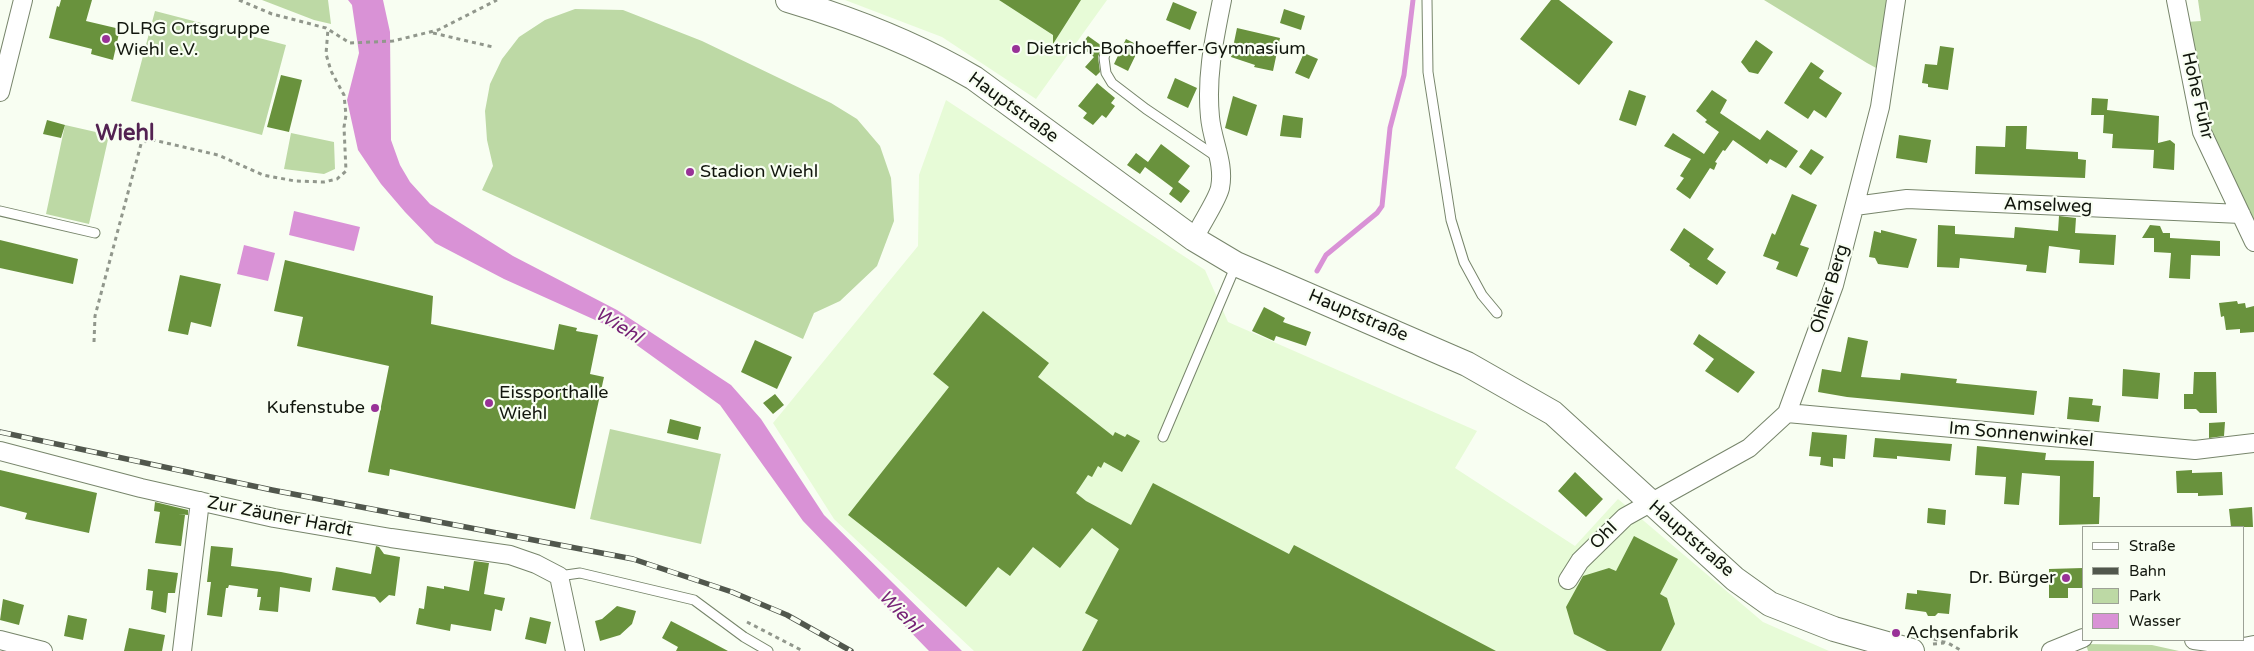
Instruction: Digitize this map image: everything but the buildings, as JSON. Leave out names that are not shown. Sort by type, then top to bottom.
[{"type":"street","points":[[0,92],[23,0]]},
{"type":"street","name":"Hauptstraße","points":[[788,0],[900,40],[949,63],[974,78],[1194,239],[1236,264],[1467,364],[1553,413],[1736,579],[1770,604],[1834,629],[1922,644]]},
{"type":"street","points":[[1194,239],[1220,189],[1220,158],[1210,120],[1208,82],[1212,48],[1222,0]]},
{"type":"street","name":"Ohler Berg","points":[[1650,503],[1749,448],[1788,413],[1834,285],[1855,206],[1880,107],[1896,0]]},
{"type":"street","name":"Hohe Fuhr","points":[[2176,0],[2202,132],[2254,242]]},
{"type":"street","name":"Amselweg","points":[[1855,206],[1906,200],[2242,214]]},
{"type":"street","name":"Im Sonnenwinkel","points":[[1788,413],[2195,450],[2254,443]]},
{"type":"street","name":"Zur Zäuner Hardt","points":[[0,451],[140,488],[274,518],[391,538],[510,555],[536,564],[559,576]]},
{"type":"street","points":[[182,651],[200,501]]},
{"type":"street","name":"Ohl","points":[[1568,580],[1580,561],[1625,516],[1650,503]]},
{"type":"street","points":[[559,576],[575,651]]},
{"type":"street","points":[[2050,651],[2082,638]]},
{"type":"street","points":[[0,640],[43,651]]},
{"type":"street","points":[[2201,641],[2244,647],[2254,645]]},
{"type":"lane","points":[[1427,0],[1428,72],[1451,220],[1464,262],[1482,295],[1497,313]]},
{"type":"lane","points":[[1106,50],[1104,58],[1106,73],[1112,83],[1146,109],[1220,158]]},
{"type":"lane","points":[[0,211],[94,233]]},
{"type":"lane","points":[[1163,437],[1236,264]]},
{"type":"lane","points":[[559,576],[580,573],[694,600],[744,637],[768,651]]},
{"type":"path","points":[[239,0],[272,14],[328,29],[350,42],[393,41],[438,30],[497,0]]},
{"type":"path","points":[[94,342],[95,316],[141,144],[149,139],[218,155],[263,175],[295,181],[324,182],[336,179],[346,171],[344,95],[331,71],[326,54],[328,29]]},
{"type":"path","points":[[430,32],[493,47]]},
{"type":"path","points":[[1922,644],[1948,643]]},
{"type":"path","points":[[1922,644],[1948,643],[1962,651]]},
{"type":"shaded area","name":"Dietrich-Bonhoeffer-Gymnasium","points":[[845,0],[1107,0],[1036,99],[942,37]]},
{"type":"shaded area","points":[[946,100],[1205,270],[1228,322],[1477,431],[1455,468],[1575,546],[1618,499],[1763,622],[1829,651],[974,651],[834,519],[773,423],[918,246],[919,175]]},
{"type":"green space","points":[[262,0],[328,0],[331,24],[314,20]]},
{"type":"green space","points":[[1764,0],[1888,0],[1878,69],[1867,63]]},
{"type":"green space","points":[[2198,0],[2254,0],[2254,231],[2207,135],[2186,22],[2201,21]]},
{"type":"green space","name":"Stadion Wiehl","points":[[575,9],[623,10],[702,41],[831,103],[857,119],[880,146],[891,178],[894,221],[877,266],[840,301],[814,313],[803,339],[482,190],[493,166],[487,140],[485,111],[490,84],[502,59],[519,37],[545,20]]},
{"type":"green space","points":[[155,11],[286,45],[262,135],[131,101]]},
{"type":"green space","points":[[65,125],[109,135],[89,224],[46,214]]},
{"type":"green space","points":[[291,133],[334,142],[335,169],[324,174],[284,169]]},
{"type":"green space","points":[[610,429],[721,454],[701,544],[590,519]]},
{"type":"green space","points":[[2086,644],[2152,645],[2179,651],[2088,651]]},
{"type":"water","points":[[348,0],[383,0],[390,32],[391,140],[400,165],[410,182],[430,204],[513,256],[617,310],[731,385],[761,419],[824,515],[962,651],[929,651],[803,521],[720,405],[613,328],[504,279],[435,243],[405,212],[381,184],[358,150],[347,100],[359,53],[352,5]]},
{"type":"water","points":[[294,211],[360,227],[354,251],[289,235]]},
{"type":"water","points":[[244,245],[275,253],[268,281],[237,274]]},
{"type":"waterway","points":[[1317,271],[1326,255],[1377,213],[1382,206],[1390,128],[1404,75],[1413,0]]},
{"type":"railway","points":[[0,432],[272,490],[633,559],[732,592],[787,615],[851,651]]},
{"type":"place","name":"DLRG Ortsgruppe Wiehl e.V.","points":[[106,39]]},
{"type":"place","name":"Dietrich-Bonhoeffer-Gymnasium","points":[[1016,49]]},
{"type":"place","name":"Stadion Wiehl","points":[[690,172]]},
{"type":"place","name":"Eissporthalle Wiehl","points":[[489,403]]},
{"type":"place","name":"Kufenstube","points":[[375,408]]},
{"type":"place","name":"Dr. Bürger","points":[[2066,578]]},
{"type":"place","name":"Achsenfabrik","points":[[1896,633]]},
{"type":"district","name":"Wiehl","points":[[125,134]]}]
